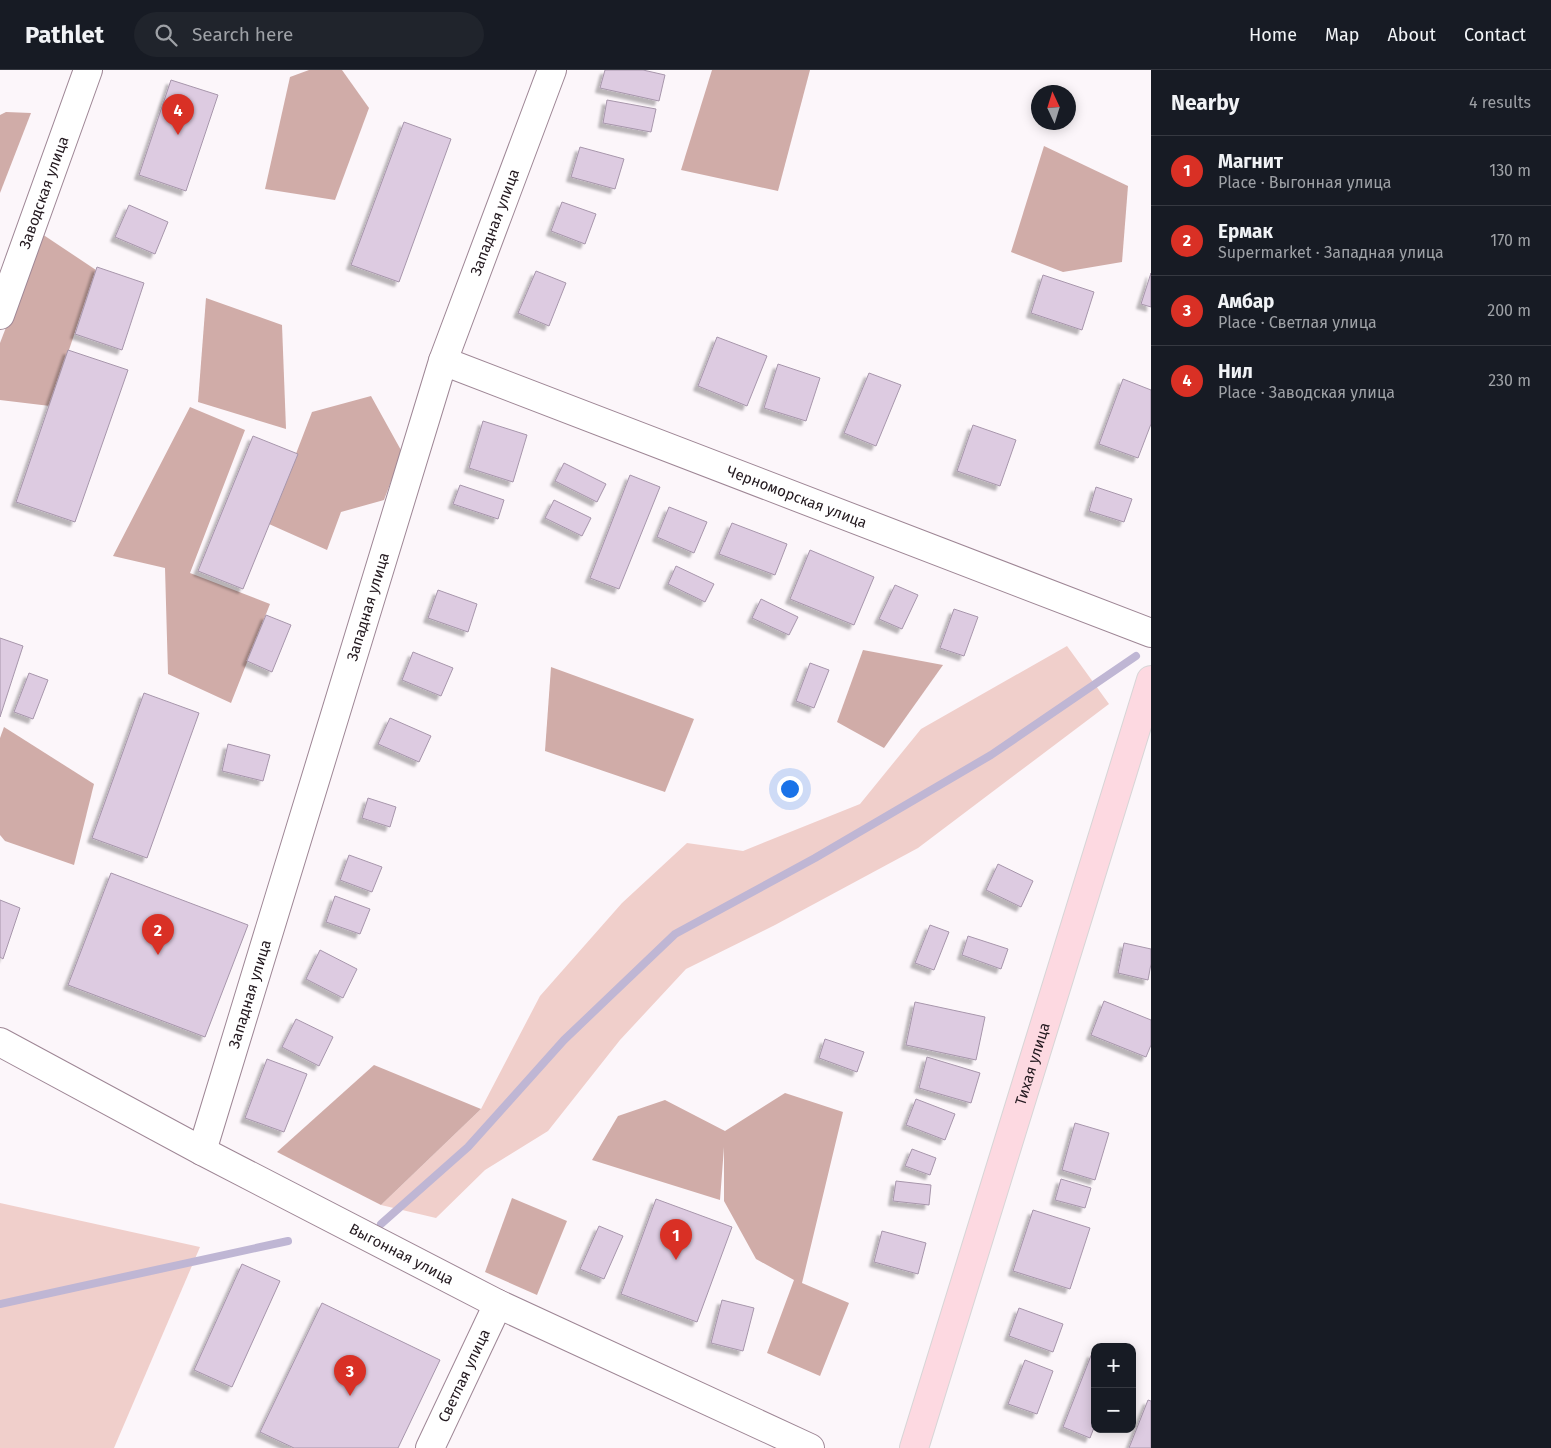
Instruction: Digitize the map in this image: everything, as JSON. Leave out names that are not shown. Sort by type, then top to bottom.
[{"type":"main road","name":"Тихая улица","points":[[914,1448],[1151,680]]},
{"type":"street","name":"Заводская улица","points":[[0,315],[88,70]]},
{"type":"street","name":"Западная улица","points":[[202,1151],[443,361],[552,70]]},
{"type":"street","name":"Черноморская улица","points":[[443,361],[1151,633]]},
{"type":"street","name":"Выгонная улица","points":[[0,1042],[202,1151],[498,1304],[810,1448]]},
{"type":"street","name":"Светлая улица","points":[[430,1448],[498,1304]]},
{"type":"shaded area","points":[[309,70],[342,70],[369,108],[335,200],[265,189],[290,77]]},
{"type":"shaded area","points":[[712,70],[810,70],[778,191],[681,170]]},
{"type":"shaded area","points":[[6,112],[31,113],[0,193],[0,115]]},
{"type":"shaded area","points":[[1044,146],[1128,186],[1122,262],[1063,272],[1011,252]]},
{"type":"shaded area","points":[[42,234],[96,270],[50,406],[0,400],[0,343]]},
{"type":"shaded area","points":[[206,298],[282,325],[286,429],[198,402]]},
{"type":"shaded area","points":[[371,396],[402,452],[384,500],[341,512],[327,550],[269,524],[312,412]]},
{"type":"shaded area","points":[[190,407],[245,430],[190,573],[270,604],[231,703],[168,674],[165,568],[113,556]]},
{"type":"shaded area","points":[[1067,646],[1109,704],[918,848],[775,925],[686,969],[620,1040],[548,1131],[485,1170],[436,1218],[381,1205],[481,1109],[540,996],[622,903],[687,843],[743,851],[860,804],[921,729]]},
{"type":"shaded area","points":[[863,650],[943,665],[884,748],[837,722]]},
{"type":"shaded area","points":[[551,667],[694,719],[665,792],[545,751]]},
{"type":"shaded area","points":[[4,727],[94,784],[74,865],[5,841],[0,835],[0,738]]},
{"type":"shaded area","points":[[374,1065],[481,1109],[381,1205],[277,1152]]},
{"type":"shaded area","points":[[785,1093],[843,1112],[802,1283],[849,1303],[820,1376],[767,1353],[794,1280],[756,1259],[724,1201],[724,1147],[720,1200],[592,1160],[618,1116],[665,1100],[725,1131]]},
{"type":"shaded area","points":[[512,1198],[567,1221],[537,1295],[485,1272]]},
{"type":"shaded area","points":[[0,1203],[200,1247],[114,1448],[0,1448]]},
{"type":"building","points":[[605,70],[643,70],[665,75],[659,101],[600,88]]},
{"type":"building","points":[[171,80],[218,95],[186,191],[139,175]]},
{"type":"building","points":[[607,100],[656,109],[651,132],[603,123]]},
{"type":"building","points":[[404,122],[451,139],[399,282],[351,265]]},
{"type":"building","points":[[580,147],[624,159],[615,189],[571,177]]},
{"type":"building","points":[[562,202],[596,214],[585,244],[551,231]]},
{"type":"building","points":[[129,205],[168,222],[155,254],[115,237]]},
{"type":"building","points":[[97,267],[144,283],[122,350],[75,334]]},
{"type":"building","points":[[536,271],[566,283],[549,326],[518,313]]},
{"type":"building","points":[[1151,273],[1151,307],[1141,304]]},
{"type":"building","points":[[1043,275],[1094,292],[1082,330],[1031,313]]},
{"type":"building","points":[[717,337],[767,356],[747,406],[698,386]]},
{"type":"building","points":[[68,350],[128,370],[75,522],[16,502]]},
{"type":"building","points":[[778,364],[820,378],[806,421],[764,408]]},
{"type":"building","points":[[869,373],[901,385],[876,446],[844,433]]},
{"type":"building","points":[[1123,379],[1151,390],[1151,424],[1138,458],[1099,444]]},
{"type":"building","points":[[483,421],[527,435],[513,482],[469,468]]},
{"type":"building","points":[[973,425],[1016,440],[1000,486],[957,471]]},
{"type":"building","points":[[253,436],[298,454],[243,589],[198,571]]},
{"type":"building","points":[[564,463],[606,484],[597,502],[555,481]]},
{"type":"building","points":[[630,475],[660,487],[619,589],[590,578]]},
{"type":"building","points":[[460,485],[504,500],[498,519],[453,504]]},
{"type":"building","points":[[1096,487],[1132,499],[1124,522],[1089,511]]},
{"type":"building","points":[[554,500],[591,518],[582,536],[545,518]]},
{"type":"building","points":[[669,507],[707,522],[694,553],[657,537]]},
{"type":"building","points":[[732,523],[787,544],[775,575],[719,554]]},
{"type":"building","points":[[810,550],[874,577],[854,625],[790,599]]},
{"type":"building","points":[[676,566],[714,584],[705,602],[668,584]]},
{"type":"building","points":[[895,585],[918,595],[902,629],[879,619]]},
{"type":"building","points":[[438,590],[477,604],[468,632],[428,618]]},
{"type":"building","points":[[761,599],[798,617],[789,635],[752,618]]},
{"type":"building","points":[[954,609],[978,617],[964,656],[940,648]]},
{"type":"building","points":[[266,615],[291,625],[272,672],[247,661]]},
{"type":"building","points":[[0,638],[23,646],[0,717]]},
{"type":"building","points":[[413,652],[453,668],[441,696],[402,680]]},
{"type":"building","points":[[810,663],[829,670],[814,708],[796,701]]},
{"type":"building","points":[[29,673],[48,680],[33,719],[14,712]]},
{"type":"building","points":[[144,693],[199,713],[147,858],[92,838]]},
{"type":"building","points":[[390,718],[431,736],[419,762],[378,744]]},
{"type":"building","points":[[228,744],[270,755],[263,781],[222,771]]},
{"type":"building","points":[[368,798],[396,807],[390,827],[362,818]]},
{"type":"building","points":[[349,855],[382,867],[372,892],[340,880]]},
{"type":"building","points":[[998,864],[1033,881],[1021,907],[986,890]]},
{"type":"building","points":[[111,873],[248,925],[205,1037],[68,985]]},
{"type":"building","points":[[335,896],[370,909],[360,934],[326,922]]},
{"type":"building","points":[[0,900],[20,908],[3,959],[0,957]]},
{"type":"building","points":[[930,925],[949,932],[934,970],[915,963]]},
{"type":"building","points":[[968,936],[1008,949],[1001,969],[962,955]]},
{"type":"building","points":[[1124,943],[1151,949],[1148,980],[1118,973]]},
{"type":"building","points":[[320,950],[357,969],[343,998],[306,979]]},
{"type":"building","points":[[1104,1001],[1151,1020],[1151,1045],[1146,1057],[1091,1035]]},
{"type":"building","points":[[915,1002],[985,1017],[976,1060],[906,1045]]},
{"type":"building","points":[[296,1019],[333,1037],[319,1066],[282,1047]]},
{"type":"building","points":[[825,1039],[864,1052],[857,1072],[819,1058]]},
{"type":"building","points":[[927,1057],[980,1073],[971,1103],[919,1088]]},
{"type":"building","points":[[267,1059],[307,1074],[284,1132],[245,1118]]},
{"type":"building","points":[[916,1099],[955,1114],[945,1140],[906,1125]]},
{"type":"building","points":[[1075,1123],[1109,1133],[1095,1180],[1062,1170]]},
{"type":"building","points":[[912,1149],[936,1158],[930,1175],[905,1166]]},
{"type":"building","points":[[1061,1179],[1091,1188],[1085,1208],[1055,1200]]},
{"type":"building","points":[[896,1181],[931,1185],[929,1205],[893,1201]]},
{"type":"building","points":[[656,1199],[732,1227],[697,1322],[621,1294]]},
{"type":"building","points":[[1033,1210],[1090,1228],[1070,1289],[1013,1271]]},
{"type":"building","points":[[599,1226],[623,1236],[604,1279],[580,1269]]},
{"type":"building","points":[[882,1231],[926,1243],[918,1274],[874,1262]]},
{"type":"building","points":[[242,1264],[280,1281],[232,1387],[194,1370]]},
{"type":"building","points":[[722,1300],[754,1308],[743,1351],[711,1343]]},
{"type":"building","points":[[322,1303],[440,1360],[398,1448],[294,1448],[260,1432]]},
{"type":"building","points":[[1019,1308],[1063,1324],[1053,1352],[1009,1336]]},
{"type":"building","points":[[1091,1356],[1092,1433],[1090,1438],[1063,1427]]},
{"type":"building","points":[[1025,1360],[1053,1371],[1037,1414],[1008,1404]]},
{"type":"building","points":[[1148,1400],[1151,1401],[1151,1448],[1129,1448]]},
{"type":"waterway","points":[[381,1224],[468,1147],[564,1040],[675,934],[815,858],[991,755],[1136,656]]},
{"type":"waterway","points":[[0,1304],[288,1241]]},
{"type":"place","name":"Нил","points":[[178,135]]},
{"type":"place","name":"Ермак","points":[[158,955]]},
{"type":"place","name":"Магнит","points":[[676,1260]]},
{"type":"place","name":"Амбар","points":[[350,1396]]}]
